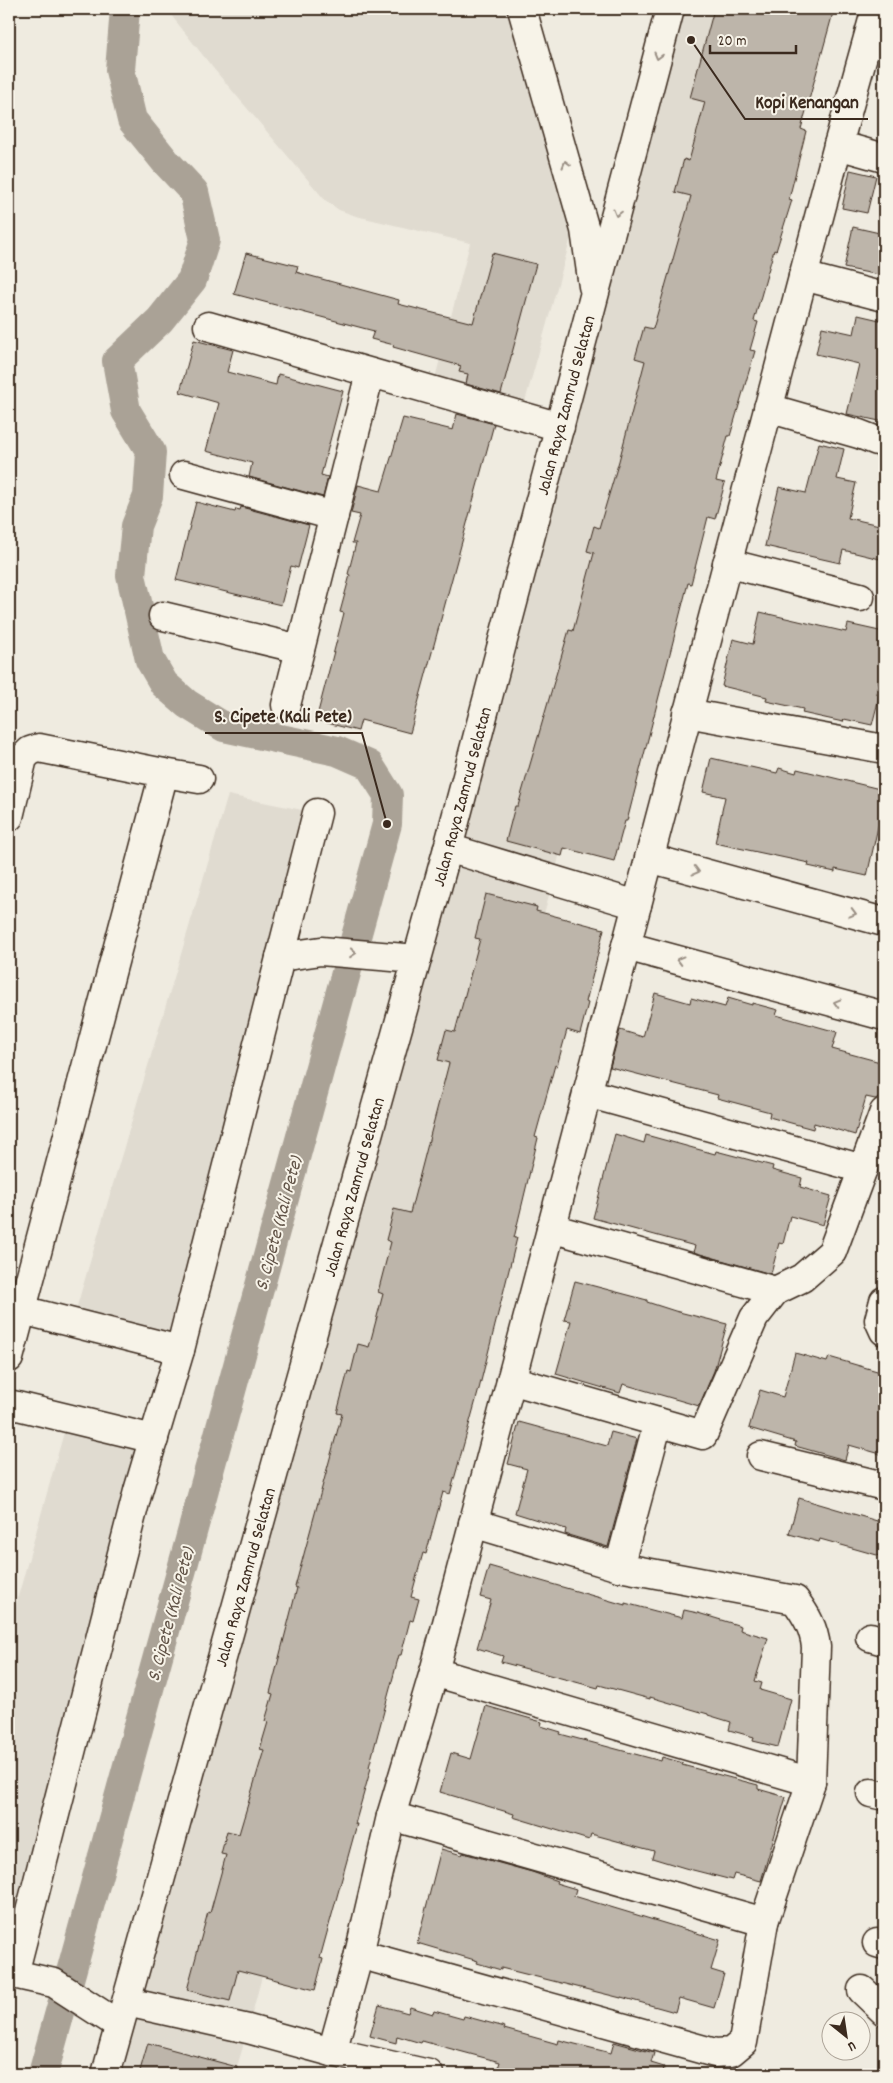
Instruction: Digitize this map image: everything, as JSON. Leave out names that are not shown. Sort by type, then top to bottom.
[{"type":"street","name":"Jalan Raya Zamrud Selatan","points":[[522,9],[585,230],[594,297]]},
{"type":"street","name":"Jalan Raya Zamrud Selatan","points":[[106,2074],[118,2016],[448,848],[670,9]]},
{"type":"street","points":[[332,2052],[359,1954],[391,1816],[434,1672],[803,276],[876,9]]},
{"type":"street","points":[[838,145],[884,158]]},
{"type":"street","points":[[803,276],[884,297]]},
{"type":"street","points":[[208,326],[560,427]]},
{"type":"street","points":[[286,706],[370,373]]},
{"type":"street","points":[[768,408],[877,441]]},
{"type":"street","points":[[184,476],[334,516]]},
{"type":"street","points":[[727,563],[860,597]]},
{"type":"street","points":[[163,616],[300,650]]},
{"type":"street","points":[[687,714],[884,749]]},
{"type":"street","points":[[9,817],[23,758],[30,751],[39,748],[199,779]]},
{"type":"street","points":[[9,1358],[164,773]]},
{"type":"street","points":[[317,813],[180,1350],[138,1492],[11,1973],[54,1983],[118,2016],[248,2029],[332,2052],[429,2074]]},
{"type":"street","points":[[448,848],[637,905]]},
{"type":"street","points":[[649,858],[884,922]]},
{"type":"street","points":[[626,946],[884,1016]]},
{"type":"street","points":[[280,957],[321,951],[417,959]]},
{"type":"street","points":[[587,1092],[863,1169]]},
{"type":"street","points":[[511,1380],[704,1435],[754,1318],[775,1291],[802,1278],[832,1252],[884,1112]]},
{"type":"street","points":[[551,1228],[775,1291]]},
{"type":"street","points":[[884,1301],[879,1320],[884,1331]]},
{"type":"street","points":[[22,1310],[180,1350]]},
{"type":"street","points":[[9,1404],[154,1440]]},
{"type":"street","points":[[619,1567],[658,1422]]},
{"type":"street","points":[[761,1456],[884,1486]]},
{"type":"street","points":[[359,1954],[715,2053],[731,2052],[742,2042],[764,1922],[811,1782],[815,1633],[795,1600],[619,1567],[473,1523]]},
{"type":"street","points":[[434,1672],[811,1782]]},
{"type":"street","points":[[391,1816],[764,1922]]},
{"type":"street","points":[[862,1990],[884,2010]]},
{"type":"shaded area","points":[[169,9],[522,9],[572,234],[521,416],[432,390],[470,243],[356,216],[339,210],[325,200],[213,68],[171,15]]},
{"type":"shaded area","points":[[670,9],[776,9],[553,880],[248,2029],[235,2074],[107,2074]]},
{"type":"shaded area","points":[[228,795],[317,813],[180,1350],[72,1323]]},
{"type":"shaded area","points":[[68,1418],[154,1439],[9,1973],[9,1629]]},
{"type":"building","points":[[714,9],[834,9],[801,129],[806,131],[789,199],[792,200],[776,251],[774,250],[754,321],[758,322],[750,350],[755,351],[716,481],[725,483],[715,519],[708,517],[691,584],[688,583],[627,821],[625,821],[614,861],[564,848],[562,856],[506,841],[569,630],[573,631],[594,553],[587,551],[594,526],[599,528],[619,461],[645,361],[635,358],[644,327],[653,329],[691,196],[675,192],[684,159],[689,161],[705,102],[690,98]]},
{"type":"building","points":[[850,170],[876,176],[867,213],[842,208]]},
{"type":"building","points":[[853,227],[884,234],[884,276],[844,268]]},
{"type":"building","points":[[246,253],[298,266],[296,272],[399,300],[398,304],[473,323],[492,253],[536,264],[501,394],[466,384],[468,374],[459,372],[461,366],[371,339],[374,331],[234,294]]},
{"type":"building","points":[[858,315],[884,321],[884,422],[847,414],[859,364],[816,354],[822,327],[854,334]]},
{"type":"building","points":[[194,340],[233,350],[227,372],[276,385],[278,374],[343,391],[321,475],[328,477],[323,497],[249,477],[252,463],[206,451],[219,403],[180,392]]},
{"type":"building","points":[[457,414],[494,424],[410,733],[361,720],[358,731],[316,720],[344,613],[340,612],[350,575],[348,574],[356,543],[352,543],[360,515],[351,513],[358,485],[381,491],[403,418],[453,430]]},
{"type":"building","points":[[819,443],[844,449],[837,479],[856,483],[848,518],[884,526],[884,560],[843,550],[840,563],[765,546],[779,487],[806,493]]},
{"type":"building","points":[[196,502],[235,512],[236,509],[240,510],[241,507],[309,525],[298,568],[291,566],[281,605],[176,580]]},
{"type":"building","points":[[760,612],[846,632],[848,624],[884,632],[884,658],[876,693],[880,694],[872,725],[844,719],[843,722],[802,713],[803,709],[766,701],[767,697],[722,686],[733,639],[753,644]]},
{"type":"building","points":[[711,758],[777,773],[779,768],[796,773],[797,769],[884,790],[884,800],[867,876],[835,869],[835,872],[808,866],[809,863],[715,843],[725,797],[703,792]]},
{"type":"building","points":[[486,894],[537,907],[536,911],[604,929],[586,1002],[588,1003],[580,1034],[567,1030],[535,1137],[538,1138],[514,1238],[517,1238],[479,1389],[450,1494],[443,1492],[426,1554],[423,1553],[411,1597],[419,1599],[413,1621],[410,1620],[401,1655],[399,1655],[369,1767],[371,1768],[355,1824],[357,1824],[320,1958],[323,1959],[315,1990],[238,1970],[230,2001],[187,1990],[226,1855],[221,1854],[227,1831],[239,1834],[264,1750],[260,1749],[268,1722],[265,1721],[273,1694],[270,1693],[297,1588],[295,1587],[342,1414],[337,1413],[348,1371],[351,1372],[358,1344],[369,1347],[383,1294],[378,1292],[391,1242],[386,1240],[394,1209],[410,1213],[449,1063],[438,1060],[446,1030],[455,1032],[480,939],[475,938]]},
{"type":"building","points":[[655,993],[690,1003],[691,998],[725,1007],[728,998],[752,1005],[752,1003],[778,1010],[776,1015],[837,1032],[832,1049],[884,1063],[884,1081],[880,1097],[875,1099],[866,1097],[855,1135],[814,1123],[813,1129],[769,1117],[770,1112],[717,1098],[718,1095],[610,1067],[620,1030],[643,1037]]},
{"type":"building","points":[[615,1134],[644,1143],[646,1135],[715,1154],[716,1151],[773,1166],[772,1170],[802,1178],[800,1187],[831,1196],[823,1225],[790,1216],[783,1244],[779,1243],[771,1274],[693,1252],[695,1246],[593,1218]]},
{"type":"building","points":[[575,1281],[647,1300],[647,1302],[675,1311],[727,1324],[714,1371],[699,1406],[623,1384],[620,1393],[556,1374],[571,1321],[564,1320]]},
{"type":"building","points":[[795,1353],[827,1362],[829,1357],[884,1373],[884,1455],[849,1445],[845,1460],[795,1446],[796,1442],[749,1428],[760,1390],[783,1397]]},
{"type":"building","points":[[519,1422],[607,1446],[611,1432],[637,1439],[608,1547],[565,1534],[566,1529],[515,1513],[527,1469],[508,1464]]},
{"type":"building","points":[[799,1498],[884,1523],[884,1557],[820,1539],[819,1542],[789,1534]]},
{"type":"building","points":[[489,1566],[625,1605],[625,1603],[682,1618],[684,1610],[698,1613],[741,1626],[740,1630],[768,1638],[755,1681],[762,1683],[760,1690],[791,1699],[778,1747],[753,1741],[754,1737],[729,1730],[731,1722],[708,1714],[650,1697],[650,1699],[599,1685],[598,1688],[501,1662],[503,1656],[477,1648],[491,1600],[480,1597]]},
{"type":"building","points":[[486,1706],[542,1722],[541,1726],[561,1732],[560,1734],[661,1761],[662,1757],[683,1763],[682,1765],[758,1785],[758,1789],[786,1797],[761,1881],[734,1874],[732,1880],[685,1868],[652,1858],[654,1851],[591,1834],[589,1840],[513,1817],[514,1814],[440,1792],[451,1753],[471,1759]]},
{"type":"building","points":[[441,1849],[462,1855],[463,1853],[532,1872],[557,1881],[556,1883],[576,1889],[574,1896],[720,1940],[711,1970],[724,1974],[714,2008],[679,1998],[675,2012],[501,1968],[501,1970],[477,1963],[478,1961],[417,1943]]},
{"type":"building","points":[[379,2005],[408,2013],[410,2007],[433,2014],[434,2011],[463,2019],[464,2016],[558,2044],[559,2040],[611,2053],[614,2042],[654,2053],[651,2063],[664,2067],[663,2074],[522,2074],[498,2068],[500,2062],[422,2041],[421,2043],[397,2036],[396,2043],[370,2036]]},
{"type":"building","points":[[148,2043],[237,2067],[236,2074],[139,2074]]},
{"type":"waterway","name":"S. Cipete (Kali Pete)","points":[[43,2074],[387,824],[388,795],[369,765],[337,751],[224,727],[187,704],[164,684],[150,660],[131,575],[136,526],[148,496],[151,452],[126,411],[117,361],[160,320],[192,280],[205,240],[194,192],[165,161],[132,120],[120,70],[125,9]]},
{"type":"place","name":"Kopi Kenangan","points":[[691,40]]},
{"type":"place","name":"S. Cipete (Kali Pete)","points":[[387,824]]}]
